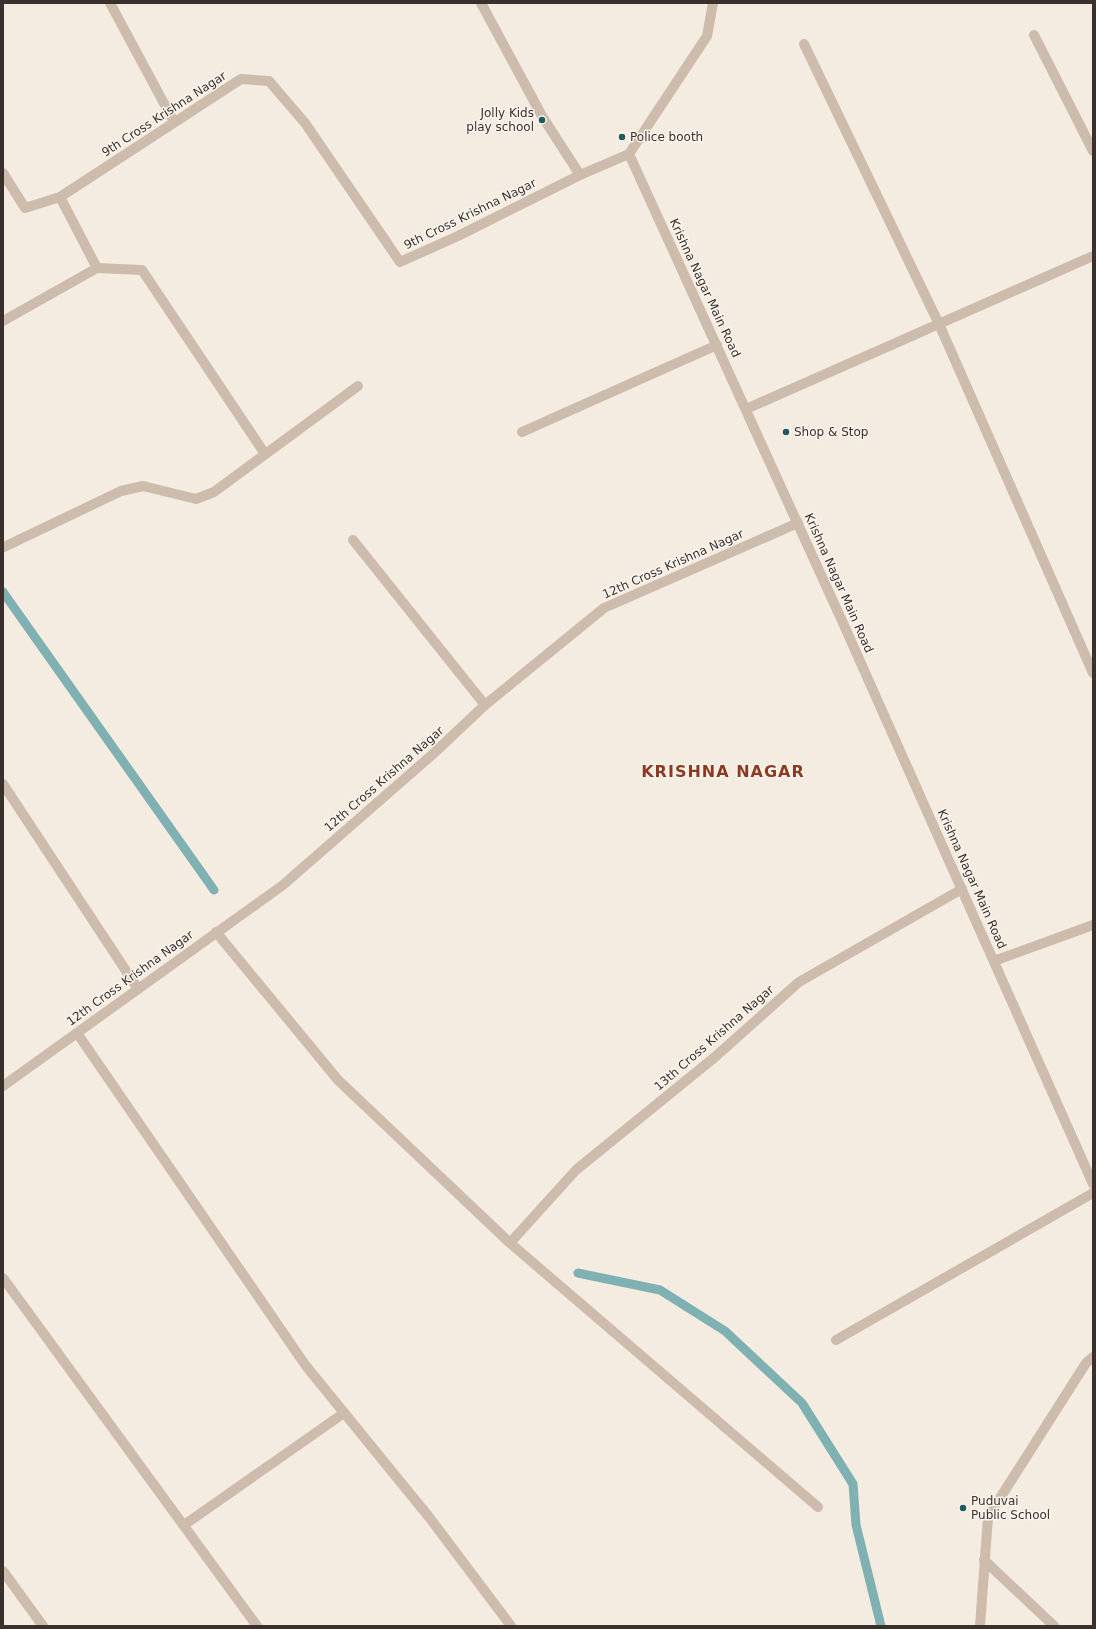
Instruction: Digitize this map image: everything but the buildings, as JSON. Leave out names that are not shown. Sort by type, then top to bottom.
[{"type":"street","points":[[110,3],[174,122]]},
{"type":"street","points":[[481,3],[542,116],[580,175],[629,154],[708,36],[713,3]]},
{"type":"street","points":[[1034,35],[1093,151]]},
{"type":"street","points":[[804,44],[939,324],[1093,674]]},
{"type":"street","name":"9th Cross Krishna Nagar","points":[[3,173],[25,208],[60,197],[241,79],[269,81],[305,124],[400,262],[458,236],[580,175]]},
{"type":"street","name":"Krishna Nagar Main Road","points":[[629,154],[798,523],[1093,1184]]},
{"type":"street","points":[[60,197],[97,268]]},
{"type":"street","points":[[746,409],[1093,256]]},
{"type":"street","points":[[3,321],[97,268],[142,270],[265,454]]},
{"type":"street","points":[[522,432],[717,345]]},
{"type":"street","points":[[4,547],[121,491],[143,486],[196,499],[214,492],[358,386]]},
{"type":"street","name":"12th Cross Krishna Nagar","points":[[3,1086],[283,885],[433,754],[484,704],[604,608],[798,523]]},
{"type":"street","points":[[353,540],[484,704]]},
{"type":"street","points":[[3,784],[138,989]]},
{"type":"street","name":"13th Cross Krishna Nagar","points":[[510,1243],[576,1170],[715,1057],[799,982],[962,889]]},
{"type":"street","points":[[994,961],[1093,925]]},
{"type":"street","points":[[216,932],[338,1080],[510,1243],[818,1507]]},
{"type":"street","points":[[77,1033],[306,1366],[429,1517],[511,1626]]},
{"type":"street","points":[[836,1340],[1093,1193]]},
{"type":"street","points":[[3,1278],[257,1626]]},
{"type":"street","points":[[980,1626],[988,1517],[1086,1363],[1093,1357]]},
{"type":"street","points":[[184,1525],[344,1413]]},
{"type":"street","points":[[984,1560],[1054,1626]]},
{"type":"street","points":[[3,1571],[44,1626]]},
{"type":"waterway","points":[[3,592],[214,890]]},
{"type":"waterway","points":[[578,1273],[660,1290],[725,1331],[802,1403],[853,1484],[856,1525],[881,1626]]},
{"type":"place","name":"Jolly Kids play school","points":[[542,120]]},
{"type":"place","name":"Police booth","points":[[622,137]]},
{"type":"place","name":"Shop & Stop","points":[[786,432]]},
{"type":"place","name":"Puduvai Public School","points":[[963,1508]]},
{"type":"district","name":"KRISHNA NAGAR","points":[[723,771]]}]
